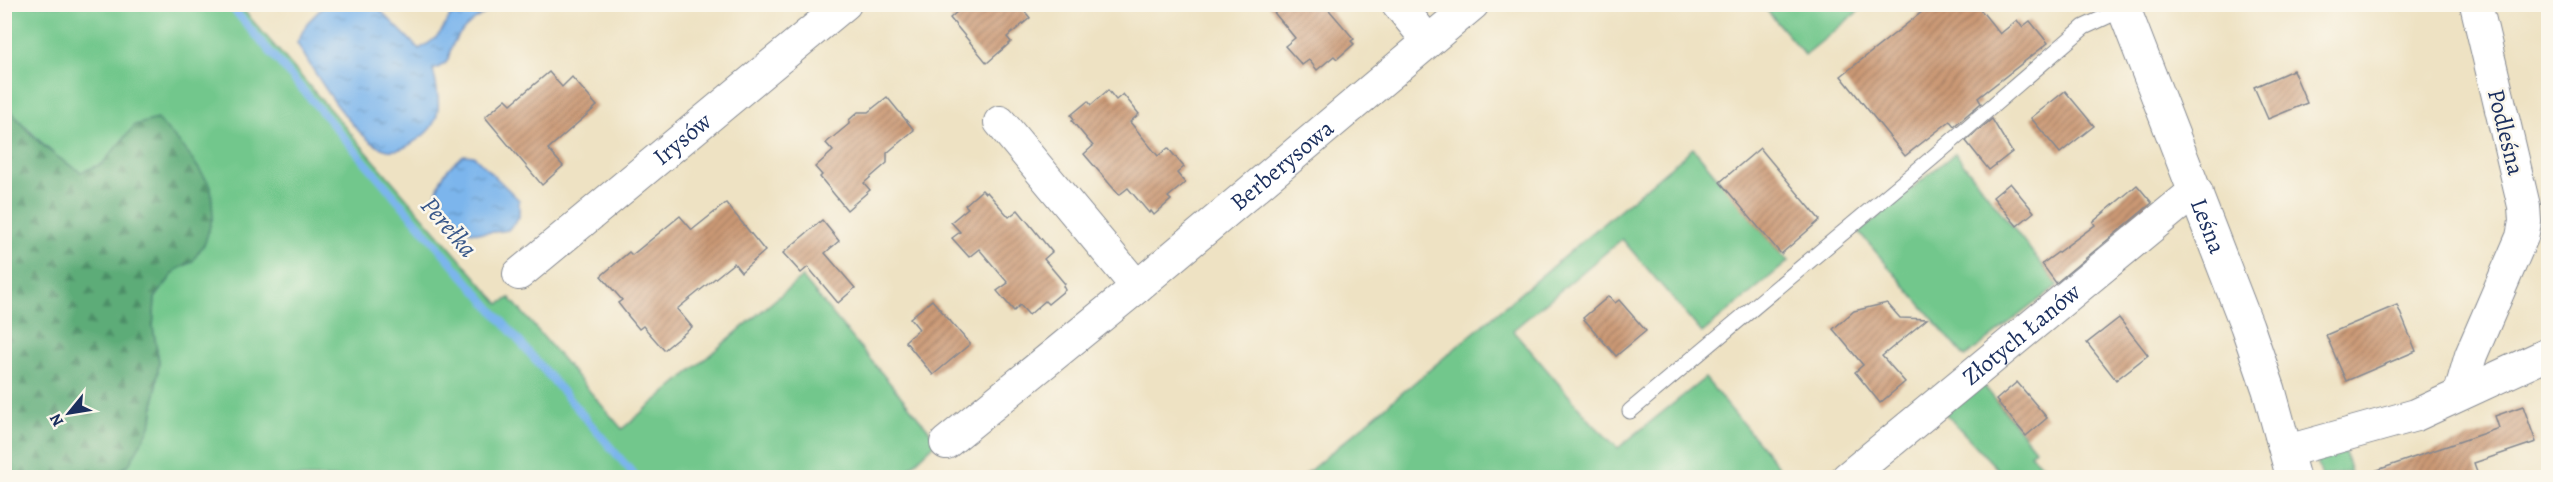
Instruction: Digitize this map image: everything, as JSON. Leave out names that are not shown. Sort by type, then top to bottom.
[{"type":"street","name":"Irysów","points":[[519,274],[845,4]]},
{"type":"street","points":[[1398,4],[1428,41]]},
{"type":"street","name":"Berberysowa","points":[[946,443],[1137,287],[1473,4]]},
{"type":"street","name":"Podleśna","points":[[2460,393],[2471,355],[2522,237],[2525,222],[2524,206],[2476,4]]},
{"type":"street","name":"Leśna","points":[[2122,7],[2197,193],[2251,336],[2290,464],[2416,415],[2548,354]]},
{"type":"street","points":[[1000,122],[1137,287]]},
{"type":"street","name":"Złotych Łanów","points":[[1847,477],[2184,200],[2197,193]]},
{"type":"lane","points":[[1630,411],[1931,159],[2084,27],[2122,7]]},
{"type":"green space","points":[[4,5],[239,5],[499,304],[510,298],[622,429],[802,277],[938,441],[899,478],[110,477],[129,464],[152,420],[159,361],[153,328],[155,298],[176,270],[192,262],[118,147],[102,164],[81,173],[59,159],[12,113],[5,99]]},
{"type":"green space","points":[[1762,5],[1866,5],[1805,55]]},
{"type":"green space","points":[[4,99],[28,131],[59,158],[81,172],[102,164],[135,125],[157,119],[185,149],[211,186],[213,216],[205,243],[192,262],[176,270],[155,298],[153,328],[159,361],[152,420],[129,464],[110,477],[5,477]]},
{"type":"green space","points":[[1693,148],[1789,261],[1702,333],[1622,239],[1513,330],[1593,424],[1618,448],[1705,378],[1787,477],[1301,478]]},
{"type":"green space","points":[[1955,153],[2058,285],[1965,357],[1859,232]]},
{"type":"green space","points":[[1981,382],[2035,449],[2030,454],[2056,477],[2005,477],[1944,412]]},
{"type":"green space","points":[[2345,452],[2352,477],[2349,477],[2347,472],[2322,477],[2317,460]]},
{"type":"water","points":[[326,4],[380,5],[378,8],[419,49],[438,36],[456,5],[502,5],[488,11],[469,25],[454,42],[445,64],[433,70],[438,106],[434,123],[429,130],[402,149],[388,150],[376,145],[349,121],[324,87],[297,43],[307,23]]},
{"type":"water","points":[[464,155],[474,156],[519,200],[519,217],[508,230],[482,233],[465,230],[451,219],[435,199],[444,174]]},
{"type":"building","points":[[966,4],[1019,4],[1030,18],[1007,37],[1011,42],[987,63],[950,18]]},
{"type":"building","points":[[1267,4],[1324,4],[1354,39],[1351,41],[1354,44],[1337,59],[1334,56],[1317,70],[1309,60],[1302,65],[1285,46],[1295,38]]},
{"type":"building","points":[[1932,4],[1976,4],[2000,34],[2017,20],[2022,27],[2030,21],[2048,43],[1978,98],[1981,103],[1954,126],[1950,121],[1905,156],[1841,76]]},
{"type":"building","points":[[2293,70],[2307,103],[2268,119],[2254,87]]},
{"type":"building","points":[[549,72],[562,87],[572,77],[597,106],[548,149],[563,166],[542,185],[485,117],[506,99],[511,104]]},
{"type":"building","points":[[1108,90],[1116,100],[1123,94],[1139,114],[1130,122],[1158,156],[1168,148],[1184,167],[1177,173],[1185,183],[1168,197],[1171,200],[1154,215],[1151,211],[1149,213],[1128,188],[1119,195],[1084,154],[1093,146],[1072,121],[1074,119],[1071,115],[1088,101],[1091,105]]},
{"type":"building","points":[[2065,91],[2094,126],[2060,153],[2031,118]]},
{"type":"building","points":[[887,97],[914,130],[887,153],[887,163],[864,183],[870,190],[847,210],[820,177],[822,175],[815,167],[833,151],[826,143],[849,124],[849,120],[858,112],[868,112]]},
{"type":"building","points":[[1992,119],[2012,152],[1989,170],[1966,141]]},
{"type":"building","points":[[1760,148],[1820,220],[1781,254],[1720,182]]},
{"type":"building","points":[[2010,183],[2034,212],[2017,226],[1993,197]]},
{"type":"building","points":[[2137,185],[2152,203],[2056,283],[2042,264],[2095,225],[2093,222]]},
{"type":"building","points":[[982,190],[987,192],[1009,217],[1018,210],[1052,252],[1044,259],[1065,284],[1063,286],[1065,290],[1048,304],[1045,301],[1029,315],[1020,305],[1014,311],[997,291],[1008,283],[979,249],[969,257],[952,238],[960,232],[951,222],[968,208],[965,205]]},
{"type":"building","points":[[726,203],[765,251],[741,272],[734,263],[677,309],[692,327],[664,350],[643,326],[639,329],[618,303],[622,300],[601,276],[629,252],[632,255],[680,216],[692,230]]},
{"type":"building","points":[[822,220],[839,241],[825,253],[855,288],[838,303],[808,267],[801,273],[783,253]]},
{"type":"building","points":[[1609,296],[1615,303],[1619,300],[1646,331],[1616,356],[1583,318]]},
{"type":"building","points":[[932,300],[970,344],[933,375],[905,341],[919,329],[910,318]]},
{"type":"building","points":[[1887,303],[1900,318],[1927,319],[1882,356],[1905,382],[1880,403],[1855,372],[1863,365],[1833,329],[1854,311]]},
{"type":"building","points":[[2397,305],[2416,351],[2346,381],[2326,335]]},
{"type":"building","points":[[2119,318],[2148,355],[2116,380],[2087,343]]},
{"type":"building","points":[[2017,382],[2047,418],[2026,436],[1996,400]]},
{"type":"building","points":[[2523,406],[2536,442],[2474,463],[2479,477],[2367,477],[2366,474],[2499,428],[2495,416]]},
{"type":"waterway","name":"Perełka","points":[[229,4],[637,478]]}]
